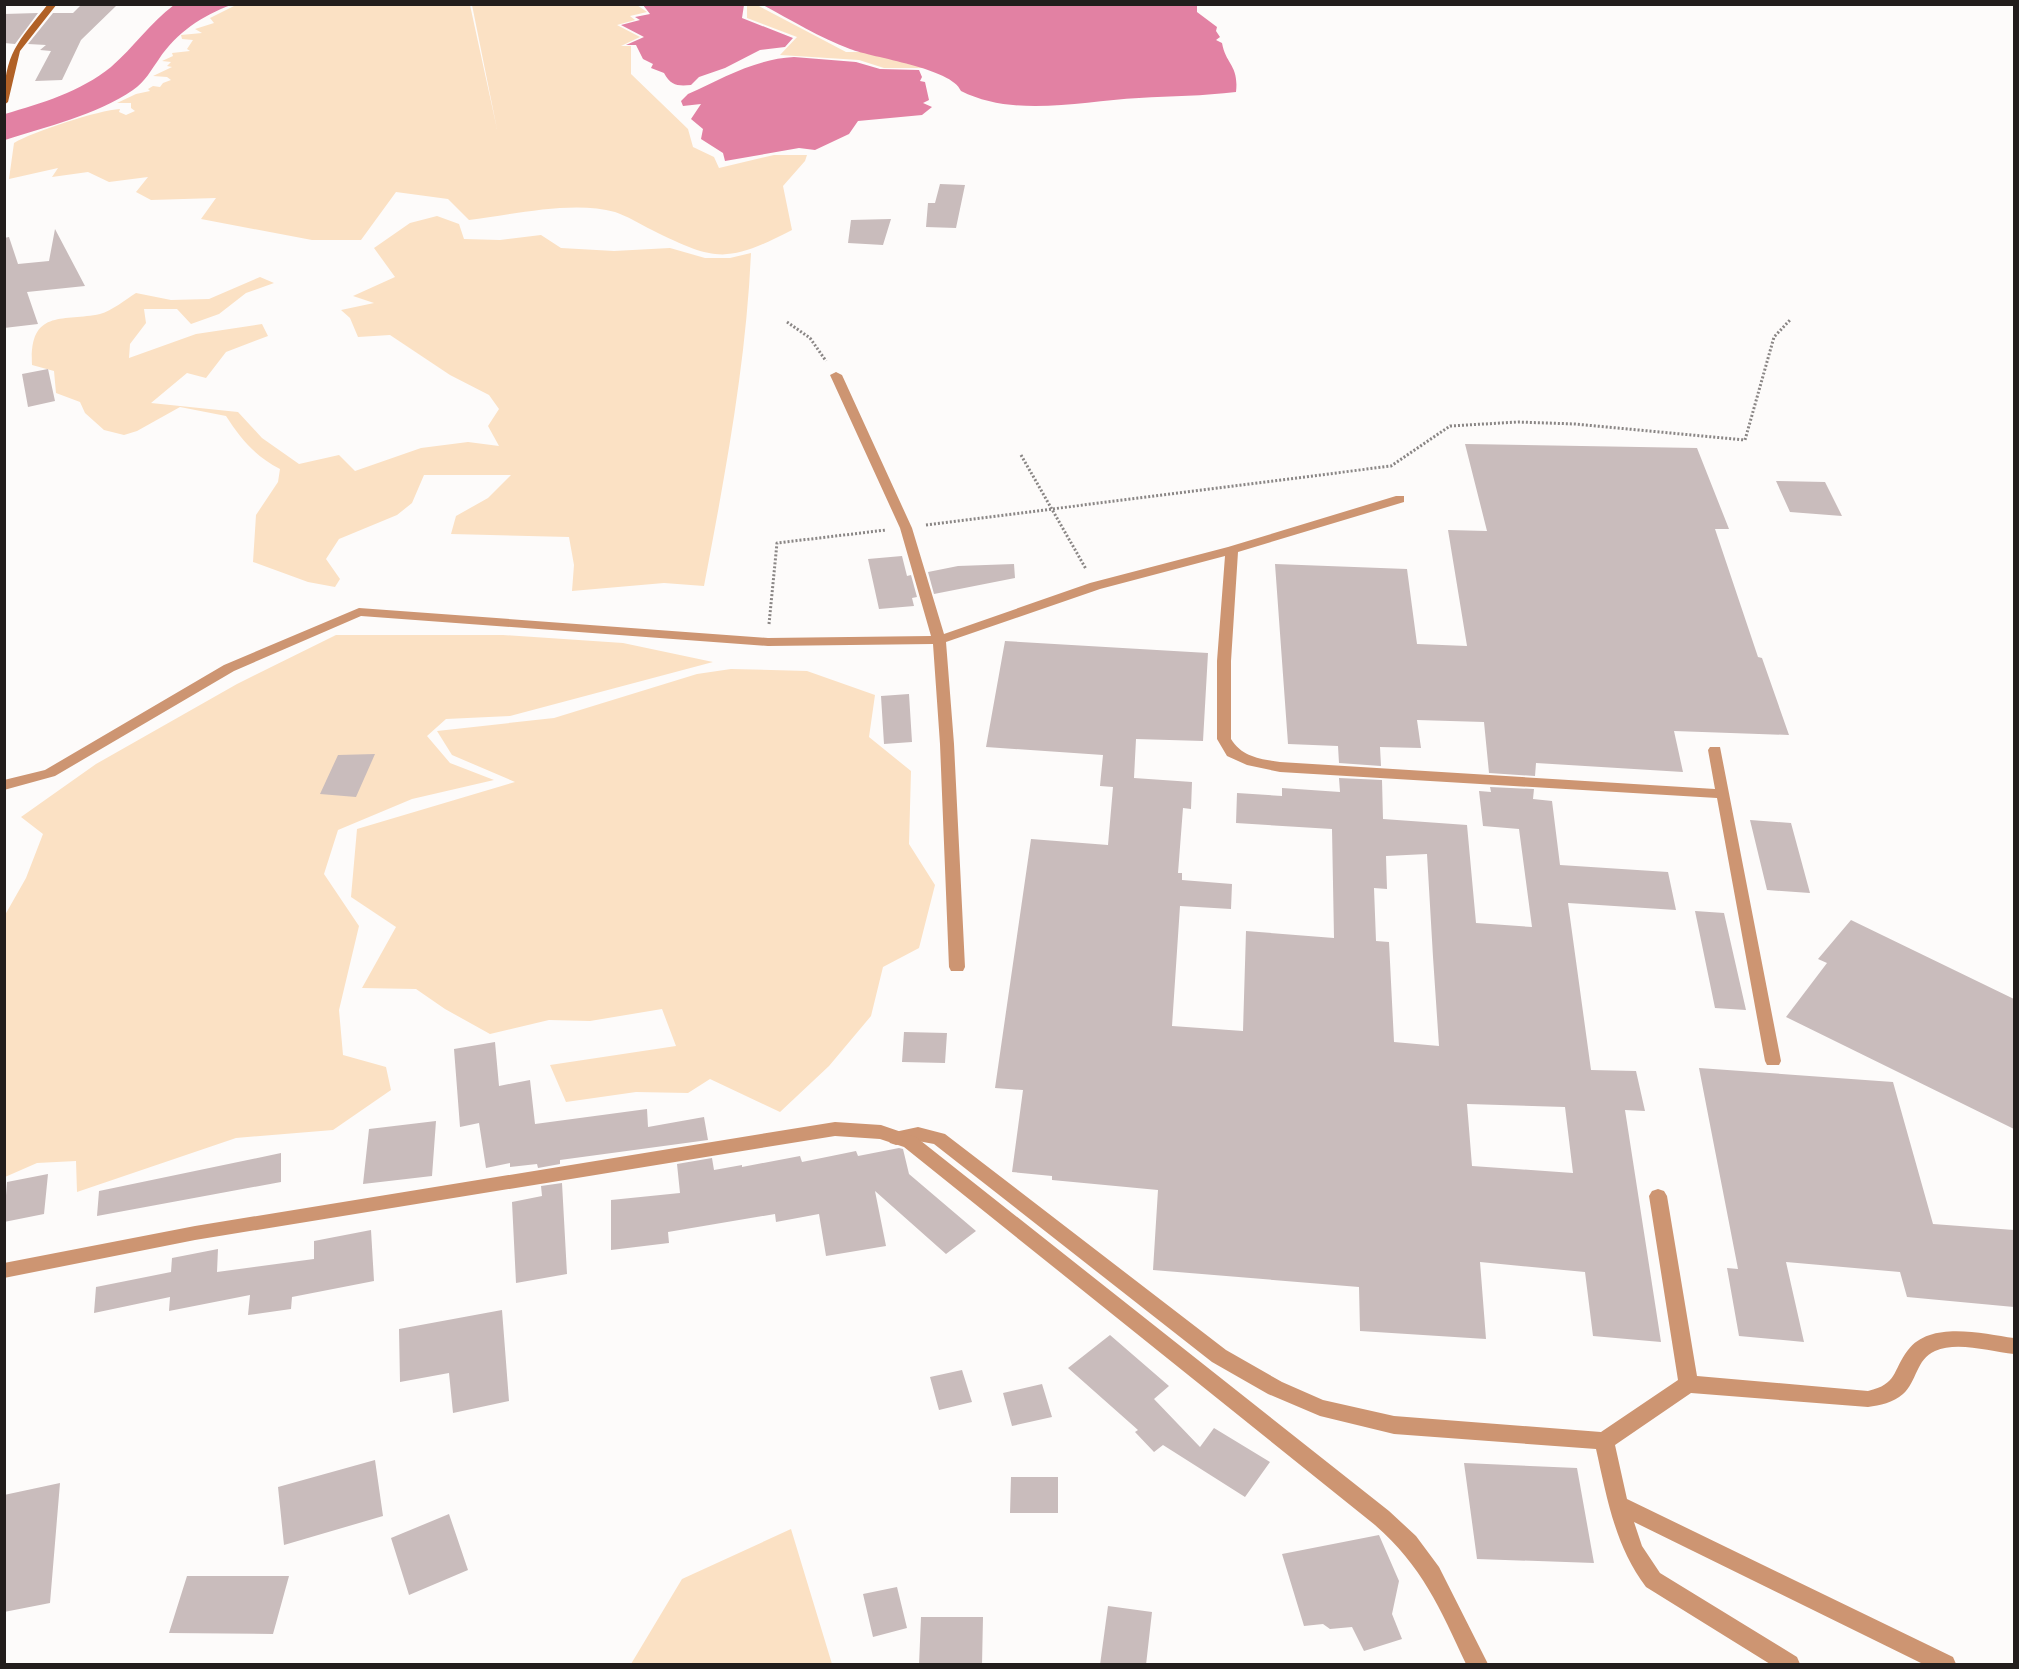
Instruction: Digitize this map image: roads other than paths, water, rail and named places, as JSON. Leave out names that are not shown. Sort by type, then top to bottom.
[{"type":"street","points":[[4,102],[16,51],[53,4]]},
{"type":"street","points":[[836,375],[906,528],[939,639],[947,744],[957,967]]},
{"type":"street","points":[[4,785],[50,772],[229,668],[359,612],[768,642],[939,639],[1095,586],[1232,550],[1400,499]]},
{"type":"street","points":[[1232,550],[1224,661],[1224,739],[1233,753],[1252,762],[1280,767],[1722,794]]},
{"type":"street","points":[[1715,750],[1773,1062]]},
{"type":"street","points":[[4,1271],[195,1233],[836,1129],[861,1129],[896,1137],[910,1142],[1382,1518],[1411,1545],[1428,1569],[1445,1597],[1477,1665]]},
{"type":"street","points":[[896,1137],[918,1134],[939,1139],[1219,1356],[1275,1388],[1320,1408],[1394,1425],[1604,1441],[1688,1384],[1868,1400],[1884,1397],[1898,1389],[1915,1354],[1930,1344],[1949,1341],[2014,1346]]},
{"type":"street","points":[[1658,1196],[1688,1384]]},
{"type":"street","points":[[1604,1441],[1632,1549],[1641,1568],[1653,1580],[1789,1665]]},
{"type":"street","points":[[1621,1506],[1945,1665]]}]
